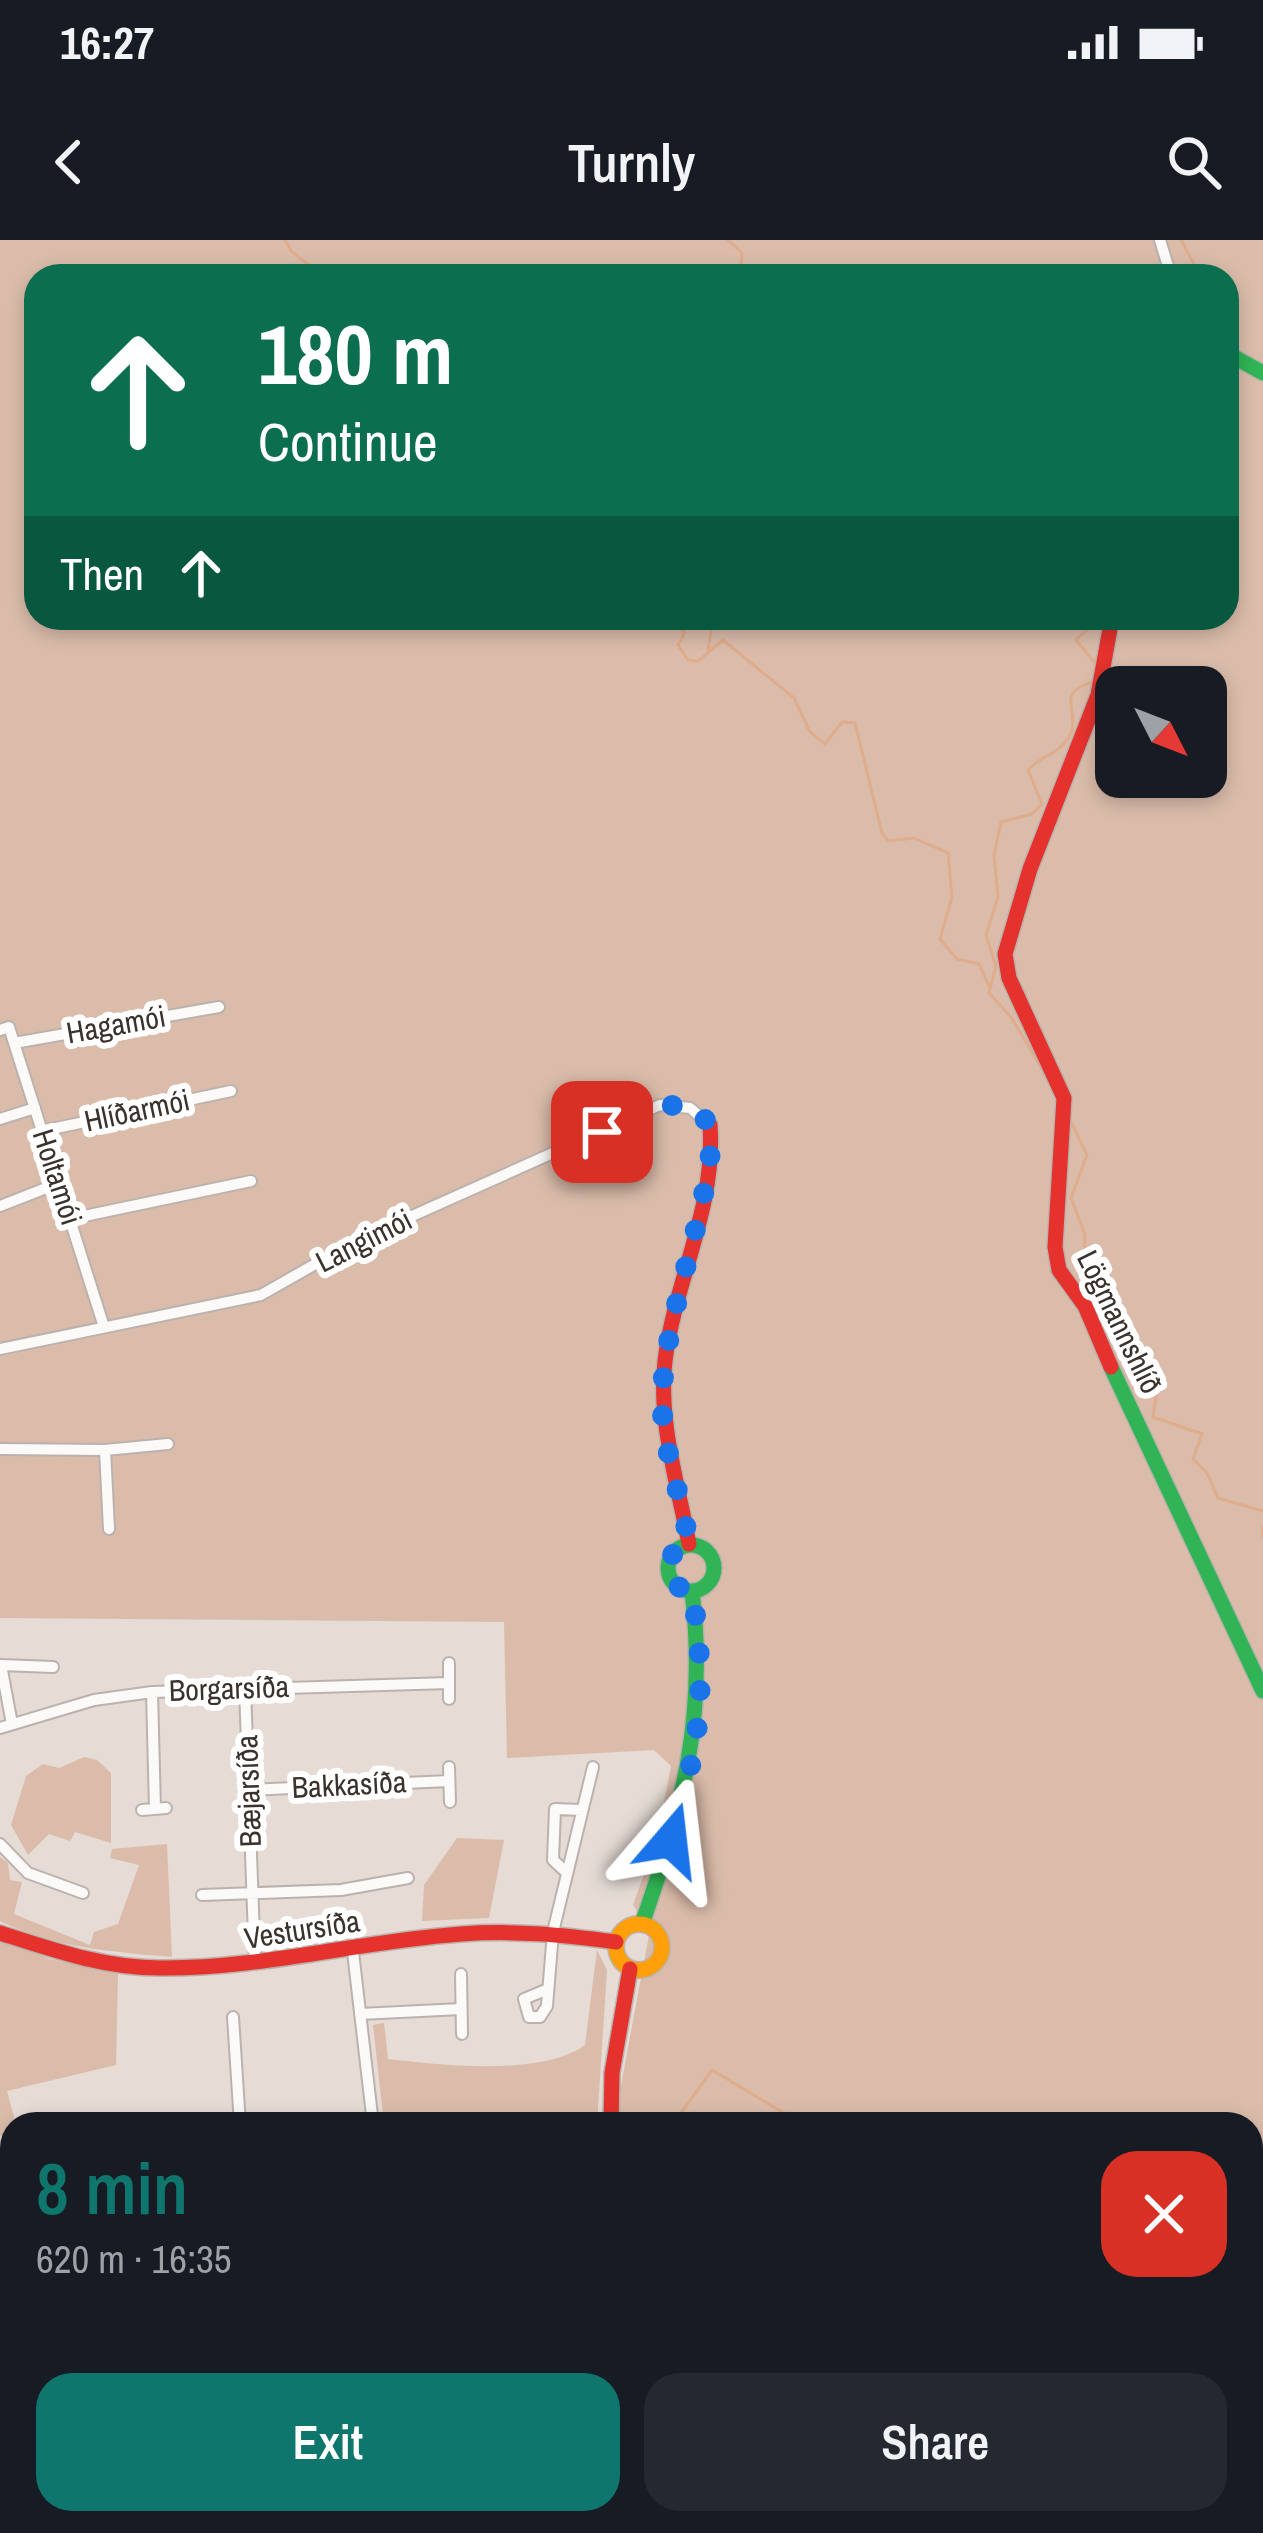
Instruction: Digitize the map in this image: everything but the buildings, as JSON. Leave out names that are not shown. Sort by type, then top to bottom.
[{"type":"main road","name":"Lögmannshlíð","points":[[1110,630],[1098,695],[1015,913],[1005,954],[1009,978],[1064,1098],[1055,1247],[1059,1270],[1085,1306],[1163,1489],[1263,1690]]},
{"type":"main road","points":[[689,1544],[662,1403],[668,1342],[707,1184],[710,1125]]},
{"type":"main road","points":[[689,1544],[708,1552],[714,1566],[710,1582],[692,1591],[676,1586],[668,1574],[673,1553],[689,1544]]},
{"type":"main road","points":[[642,1924],[697,1756],[703,1658],[692,1591]]},
{"type":"main road","points":[[642,1924],[660,1936],[661,1957],[651,1968],[630,1969],[617,1957],[616,1942],[625,1929],[642,1924]]},
{"type":"main road","name":"Vestursíða","points":[[0,1933],[56,1955],[116,1968],[187,1972],[353,1952],[439,1935],[553,1932],[616,1942]]},
{"type":"main road","points":[[611,2112],[612,2073],[630,1969]]},
{"type":"street","name":"Hagamói","points":[[14,1043],[218,1007]]},
{"type":"street","name":"Holtamói","points":[[4,1028],[14,1043],[104,1328]]},
{"type":"street","name":"Hlíðarmói","points":[[42,1131],[231,1091]]},
{"type":"street","name":"Langimói","points":[[0,1349],[261,1295],[354,1242],[648,1109],[681,1106],[710,1125]]},
{"type":"street","points":[[0,1119],[35,1108]]},
{"type":"street","points":[[70,1219],[251,1181]]},
{"type":"street","points":[[0,1206],[59,1184]]},
{"type":"street","points":[[0,1450],[104,1450],[168,1444]]},
{"type":"street","points":[[104,1450],[109,1529]]},
{"type":"street","points":[[449,1663],[449,1699]]},
{"type":"street","name":"Borgarsíða","points":[[53,1667],[0,1665],[6,1726],[94,1700],[152,1691],[449,1682]]},
{"type":"street","name":"Bæjarsíða","points":[[245,1689],[255,1964]]},
{"type":"street","points":[[152,1691],[154,1809]]},
{"type":"street","points":[[548,1989],[565,1871],[593,1767]]},
{"type":"street","name":"Bakkasíða","points":[[249,1790],[449,1774],[450,1802]]},
{"type":"street","points":[[565,1871],[553,1860],[555,1809],[581,1810]]},
{"type":"street","points":[[0,1844],[28,1874],[83,1893]]},
{"type":"street","points":[[202,1895],[341,1890],[408,1878]]},
{"type":"street","points":[[353,1952],[372,2112]]},
{"type":"street","points":[[460,1974],[462,2034]]},
{"type":"street","points":[[360,2014],[461,2009]]},
{"type":"street","points":[[233,2017],[239,2112]]},
{"type":"shaded area","points":[[0,240],[1263,240],[1263,2112],[619,2112],[650,1930],[633,1905],[657,1839],[671,1766],[654,1750],[507,1758],[504,1622],[0,1618]]},
{"type":"shaded area","points":[[84,1757],[97,1760],[111,1773],[111,1843],[75,1832],[70,1841],[49,1834],[28,1855],[11,1825],[26,1776],[43,1764],[59,1768]]},
{"type":"shaded area","points":[[457,1838],[504,1840],[489,1918],[422,1921],[424,1885]]},
{"type":"shaded area","points":[[167,1844],[172,1957],[63,1943],[0,1921],[0,1857],[8,1863],[10,1880],[22,1882],[14,1914],[90,1945],[94,1932],[118,1924],[139,1865],[110,1858],[112,1849]]},
{"type":"shaded area","points":[[0,1937],[50,1959],[118,1974],[116,2065],[7,2091],[13,2112],[0,2112]]},
{"type":"shaded area","points":[[597,1950],[607,1970],[598,2112],[383,2112],[373,2025],[384,2023],[388,2059],[435,2064],[543,2062],[585,2045]]},
{"type":"waterway","points":[[285,240],[308,264]]},
{"type":"waterway","points":[[728,240],[742,253],[741,264]]},
{"type":"waterway","points":[[1181,240],[1194,264]]},
{"type":"waterway","points":[[682,630],[678,645],[688,660],[698,661],[723,640],[794,698],[810,732],[825,744],[842,722],[855,723],[882,833],[888,841],[914,838],[948,853],[952,897],[940,939],[957,959],[979,964],[990,988]]},
{"type":"waterway","points":[[711,630],[708,650],[713,648]]},
{"type":"waterway","points":[[1087,630],[1076,640],[1095,663]]},
{"type":"waterway","points":[[1045,1074],[1011,1017],[989,993],[996,966],[986,935],[998,897],[994,855],[1001,822],[1032,814],[1042,804],[1028,770],[1068,738],[1073,722],[1071,696],[1093,682]]},
{"type":"waterway","points":[[1071,1122],[1087,1155],[1071,1198],[1085,1235],[1083,1285],[1106,1319],[1160,1370],[1153,1417],[1202,1434],[1193,1459],[1207,1473],[1218,1498],[1263,1511]]},
{"type":"waterway","points":[[1263,1526],[1263,1538]]},
{"type":"waterway","points":[[682,2112],[712,2070],[782,2112]]},
{"type":"traffic: fast","points":[[1239,360],[1263,373]]},
{"type":"traffic: fast","points":[[1111,1367],[1263,1691]]},
{"type":"traffic: fast","points":[[691,1545],[708,1551],[714,1568],[708,1585],[691,1591],[674,1585],[668,1568],[674,1551],[691,1545]]},
{"type":"traffic: fast","points":[[642,1924],[688,1760],[696,1679],[692,1591]]},
{"type":"traffic: slow","points":[[639,1924],[656,1930],[662,1947],[656,1964],[639,1970],[622,1964],[616,1947],[622,1930],[639,1924]]},
{"type":"traffic: jam","points":[[1110,630],[1098,695],[1030,869],[1005,954],[1009,978],[1064,1098],[1055,1247],[1059,1270],[1085,1306],[1111,1367]]},
{"type":"traffic: jam","points":[[689,1544],[670,1453],[665,1361],[707,1186],[710,1125]]},
{"type":"traffic: jam","points":[[0,1933],[99,1961],[160,1968],[236,1964],[461,1934],[539,1934],[616,1942]]},
{"type":"traffic: jam","points":[[611,2112],[612,2073],[630,1969]]},
{"type":"route","points":[[602,1132],[648,1109],[671,1104],[698,1113],[710,1125],[712,1139],[695,1242],[668,1342],[662,1403],[689,1544],[673,1553],[668,1574],[676,1586],[692,1591],[703,1658],[697,1756],[671,1840]]}]
